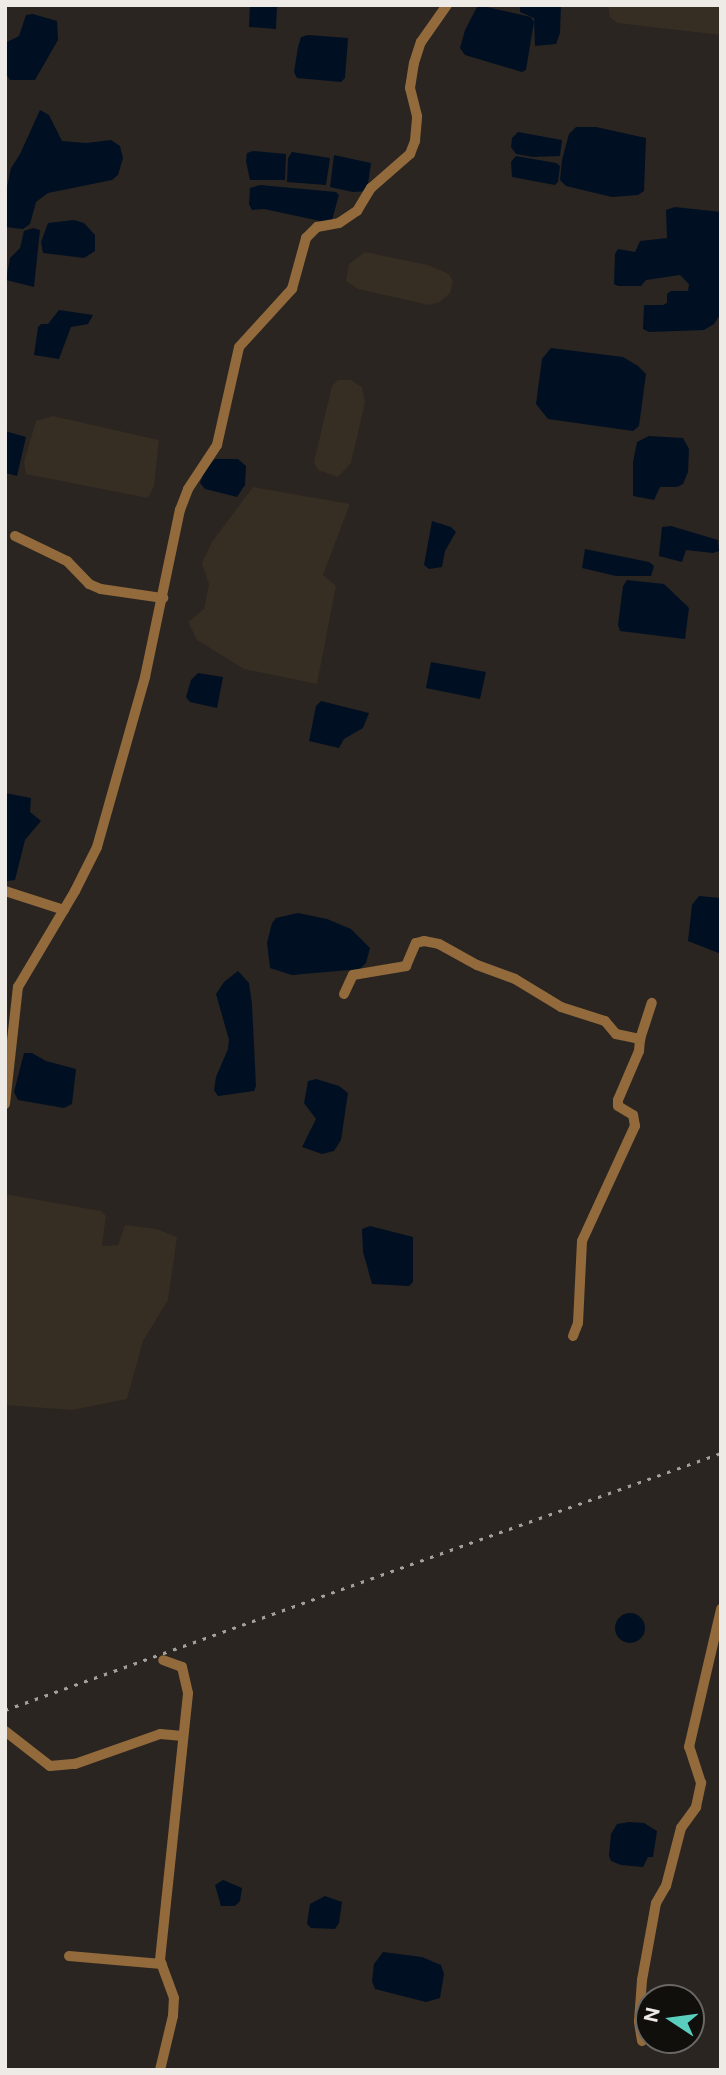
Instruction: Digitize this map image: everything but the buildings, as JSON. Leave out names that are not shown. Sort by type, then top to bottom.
[{"type":"street","points":[[5,1104],[18,987],[97,848],[163,598],[180,510],[188,489],[217,445],[240,346],[292,289],[306,238],[317,227],[339,223],[357,211],[370,188],[410,154],[415,141],[417,116],[411,88],[414,63],[421,42],[447,5]]},
{"type":"street","points":[[15,536],[67,561],[89,583],[101,589],[163,598]]},
{"type":"street","points":[[5,891],[64,910]]},
{"type":"street","points":[[344,994],[353,975],[407,966],[416,943],[424,941],[439,944],[477,965],[515,979],[561,1007],[605,1021],[615,1034],[640,1039]]},
{"type":"street","points":[[573,1336],[578,1323],[582,1241],[635,1126],[633,1115],[618,1106],[618,1100],[639,1051],[640,1039],[652,1003]]},
{"type":"street","points":[[642,1984],[656,1903],[666,1886],[681,1828],[696,1807],[701,1783],[689,1747],[721,1609]]},
{"type":"street","points":[[160,2070],[169,2043],[174,1998],[162,1964],[164,1907],[183,1736],[186,1677],[182,1667],[163,1660]]},
{"type":"street","points":[[5,1731],[50,1766],[75,1764],[160,1734],[183,1736]]},
{"type":"street","points":[[69,1956],[162,1964]]},
{"type":"shaded area","points":[[608,5],[721,5],[721,35],[617,23],[610,17]]},
{"type":"shaded area","points":[[365,252],[428,265],[449,274],[453,282],[450,293],[440,302],[429,305],[358,289],[346,281],[349,264]]},
{"type":"shaded area","points":[[338,380],[351,380],[362,387],[365,402],[351,463],[338,477],[318,470],[314,462],[332,386]]},
{"type":"shaded area","points":[[53,416],[159,440],[154,486],[148,498],[26,474],[24,462],[36,421]]},
{"type":"shaded area","points":[[253,487],[350,504],[323,575],[336,586],[317,684],[244,669],[197,640],[188,622],[204,609],[209,584],[202,563],[212,542]]},
{"type":"shaded area","points":[[5,1194],[101,1211],[106,1216],[102,1246],[118,1245],[125,1225],[156,1229],[177,1237],[168,1300],[143,1341],[127,1399],[72,1410],[5,1405]]},
{"type":"water","points":[[250,5],[277,5],[276,29],[249,27]]},
{"type":"water","points":[[478,5],[531,17],[534,22],[526,70],[522,72],[465,55],[460,48],[465,30]]},
{"type":"water","points":[[520,5],[561,5],[560,33],[556,44],[535,46],[534,18],[520,12]]},
{"type":"water","points":[[33,14],[57,21],[58,40],[35,80],[10,80],[5,73],[5,43],[19,36],[26,15]]},
{"type":"water","points":[[308,35],[348,38],[345,78],[341,82],[297,78],[294,72],[298,47],[301,37]]},
{"type":"water","points":[[40,110],[49,115],[62,141],[86,143],[111,140],[120,146],[123,158],[118,175],[112,180],[48,193],[36,202],[30,224],[23,229],[5,227],[5,196],[11,168]]},
{"type":"water","points":[[576,127],[596,127],[646,138],[644,191],[638,195],[612,197],[566,186],[560,180],[562,160],[569,134]]},
{"type":"water","points":[[518,132],[562,140],[560,156],[533,157],[516,154],[511,147],[512,138]]},
{"type":"water","points":[[253,151],[286,154],[285,180],[250,180],[246,161],[247,153]]},
{"type":"water","points":[[292,152],[330,158],[326,185],[287,182],[288,158]]},
{"type":"water","points":[[334,155],[371,163],[367,191],[353,192],[330,187]]},
{"type":"water","points":[[516,156],[556,163],[560,166],[558,182],[555,185],[512,177],[511,162]]},
{"type":"water","points":[[260,185],[336,192],[339,195],[332,220],[325,222],[264,209],[252,210],[249,204],[250,188]]},
{"type":"water","points":[[675,207],[721,212],[721,313],[714,324],[704,330],[649,332],[643,329],[644,305],[663,305],[667,303],[667,294],[671,291],[688,291],[689,284],[680,275],[646,280],[641,286],[618,286],[614,284],[615,254],[618,249],[635,252],[640,241],[667,238],[666,210]]},
{"type":"water","points":[[74,220],[84,223],[95,235],[95,251],[84,258],[43,253],[41,242],[48,223]]},
{"type":"water","points":[[33,228],[40,230],[34,287],[6,280],[10,258],[20,248],[24,231]]},
{"type":"water","points":[[59,310],[93,315],[88,324],[71,327],[59,359],[34,355],[38,327],[48,324]]},
{"type":"water","points":[[551,348],[623,357],[638,366],[646,374],[639,426],[633,431],[548,419],[536,404],[542,359]]},
{"type":"water","points":[[5,431],[26,437],[17,476],[5,473]]},
{"type":"water","points":[[649,436],[683,438],[689,449],[688,472],[683,484],[677,487],[660,487],[654,500],[633,496],[633,462],[637,442]]},
{"type":"water","points":[[215,459],[238,459],[246,466],[245,485],[237,497],[205,489],[200,483],[205,469]]},
{"type":"water","points":[[432,521],[451,527],[456,532],[445,551],[442,567],[429,569],[424,565]]},
{"type":"water","points":[[671,526],[718,540],[719,551],[713,553],[686,550],[682,562],[659,556],[662,527]]},
{"type":"water","points":[[585,549],[649,562],[654,566],[651,576],[616,576],[582,568]]},
{"type":"water","points":[[627,580],[664,584],[689,608],[685,639],[620,631],[618,625],[623,586]]},
{"type":"water","points":[[431,662],[486,672],[480,699],[426,688]]},
{"type":"water","points":[[198,673],[223,677],[217,708],[190,702],[186,697],[191,680]]},
{"type":"water","points":[[321,701],[369,713],[363,728],[344,739],[339,748],[309,741],[316,706]]},
{"type":"water","points":[[5,793],[31,798],[30,812],[41,821],[25,840],[15,880],[7,881]]},
{"type":"water","points":[[699,896],[721,898],[721,954],[688,941],[692,905]]},
{"type":"water","points":[[298,913],[327,919],[351,929],[370,948],[366,963],[360,969],[292,975],[270,968],[267,943],[272,923],[276,918]]},
{"type":"water","points":[[238,971],[249,983],[256,1086],[254,1091],[218,1096],[214,1090],[216,1077],[229,1040],[216,994],[224,982]]},
{"type":"water","points":[[24,1053],[32,1053],[46,1061],[76,1069],[72,1104],[64,1108],[18,1100],[14,1092]]},
{"type":"water","points":[[316,1079],[339,1086],[348,1093],[341,1140],[334,1151],[322,1154],[302,1147],[316,1119],[304,1103],[308,1081]]},
{"type":"water","points":[[370,1226],[413,1237],[413,1282],[409,1286],[372,1284],[363,1252],[362,1229]]},
{"type":"water","points":[[630,1613],[641,1617],[645,1628],[641,1639],[630,1643],[619,1639],[615,1628],[619,1617]]},
{"type":"water","points":[[644,1823],[657,1831],[653,1857],[648,1857],[643,1867],[621,1865],[611,1861],[609,1856],[611,1834],[617,1824]]},
{"type":"water","points":[[223,1880],[242,1888],[240,1901],[235,1906],[221,1906],[215,1885]]},
{"type":"water","points":[[325,1896],[342,1902],[339,1923],[335,1929],[311,1928],[307,1924],[310,1904]]},
{"type":"water","points":[[383,1952],[422,1957],[441,1965],[444,1974],[440,1998],[426,2002],[375,1989],[372,1981],[374,1964]]},
{"type":"railway","points":[[5,1710],[721,1453]]}]
